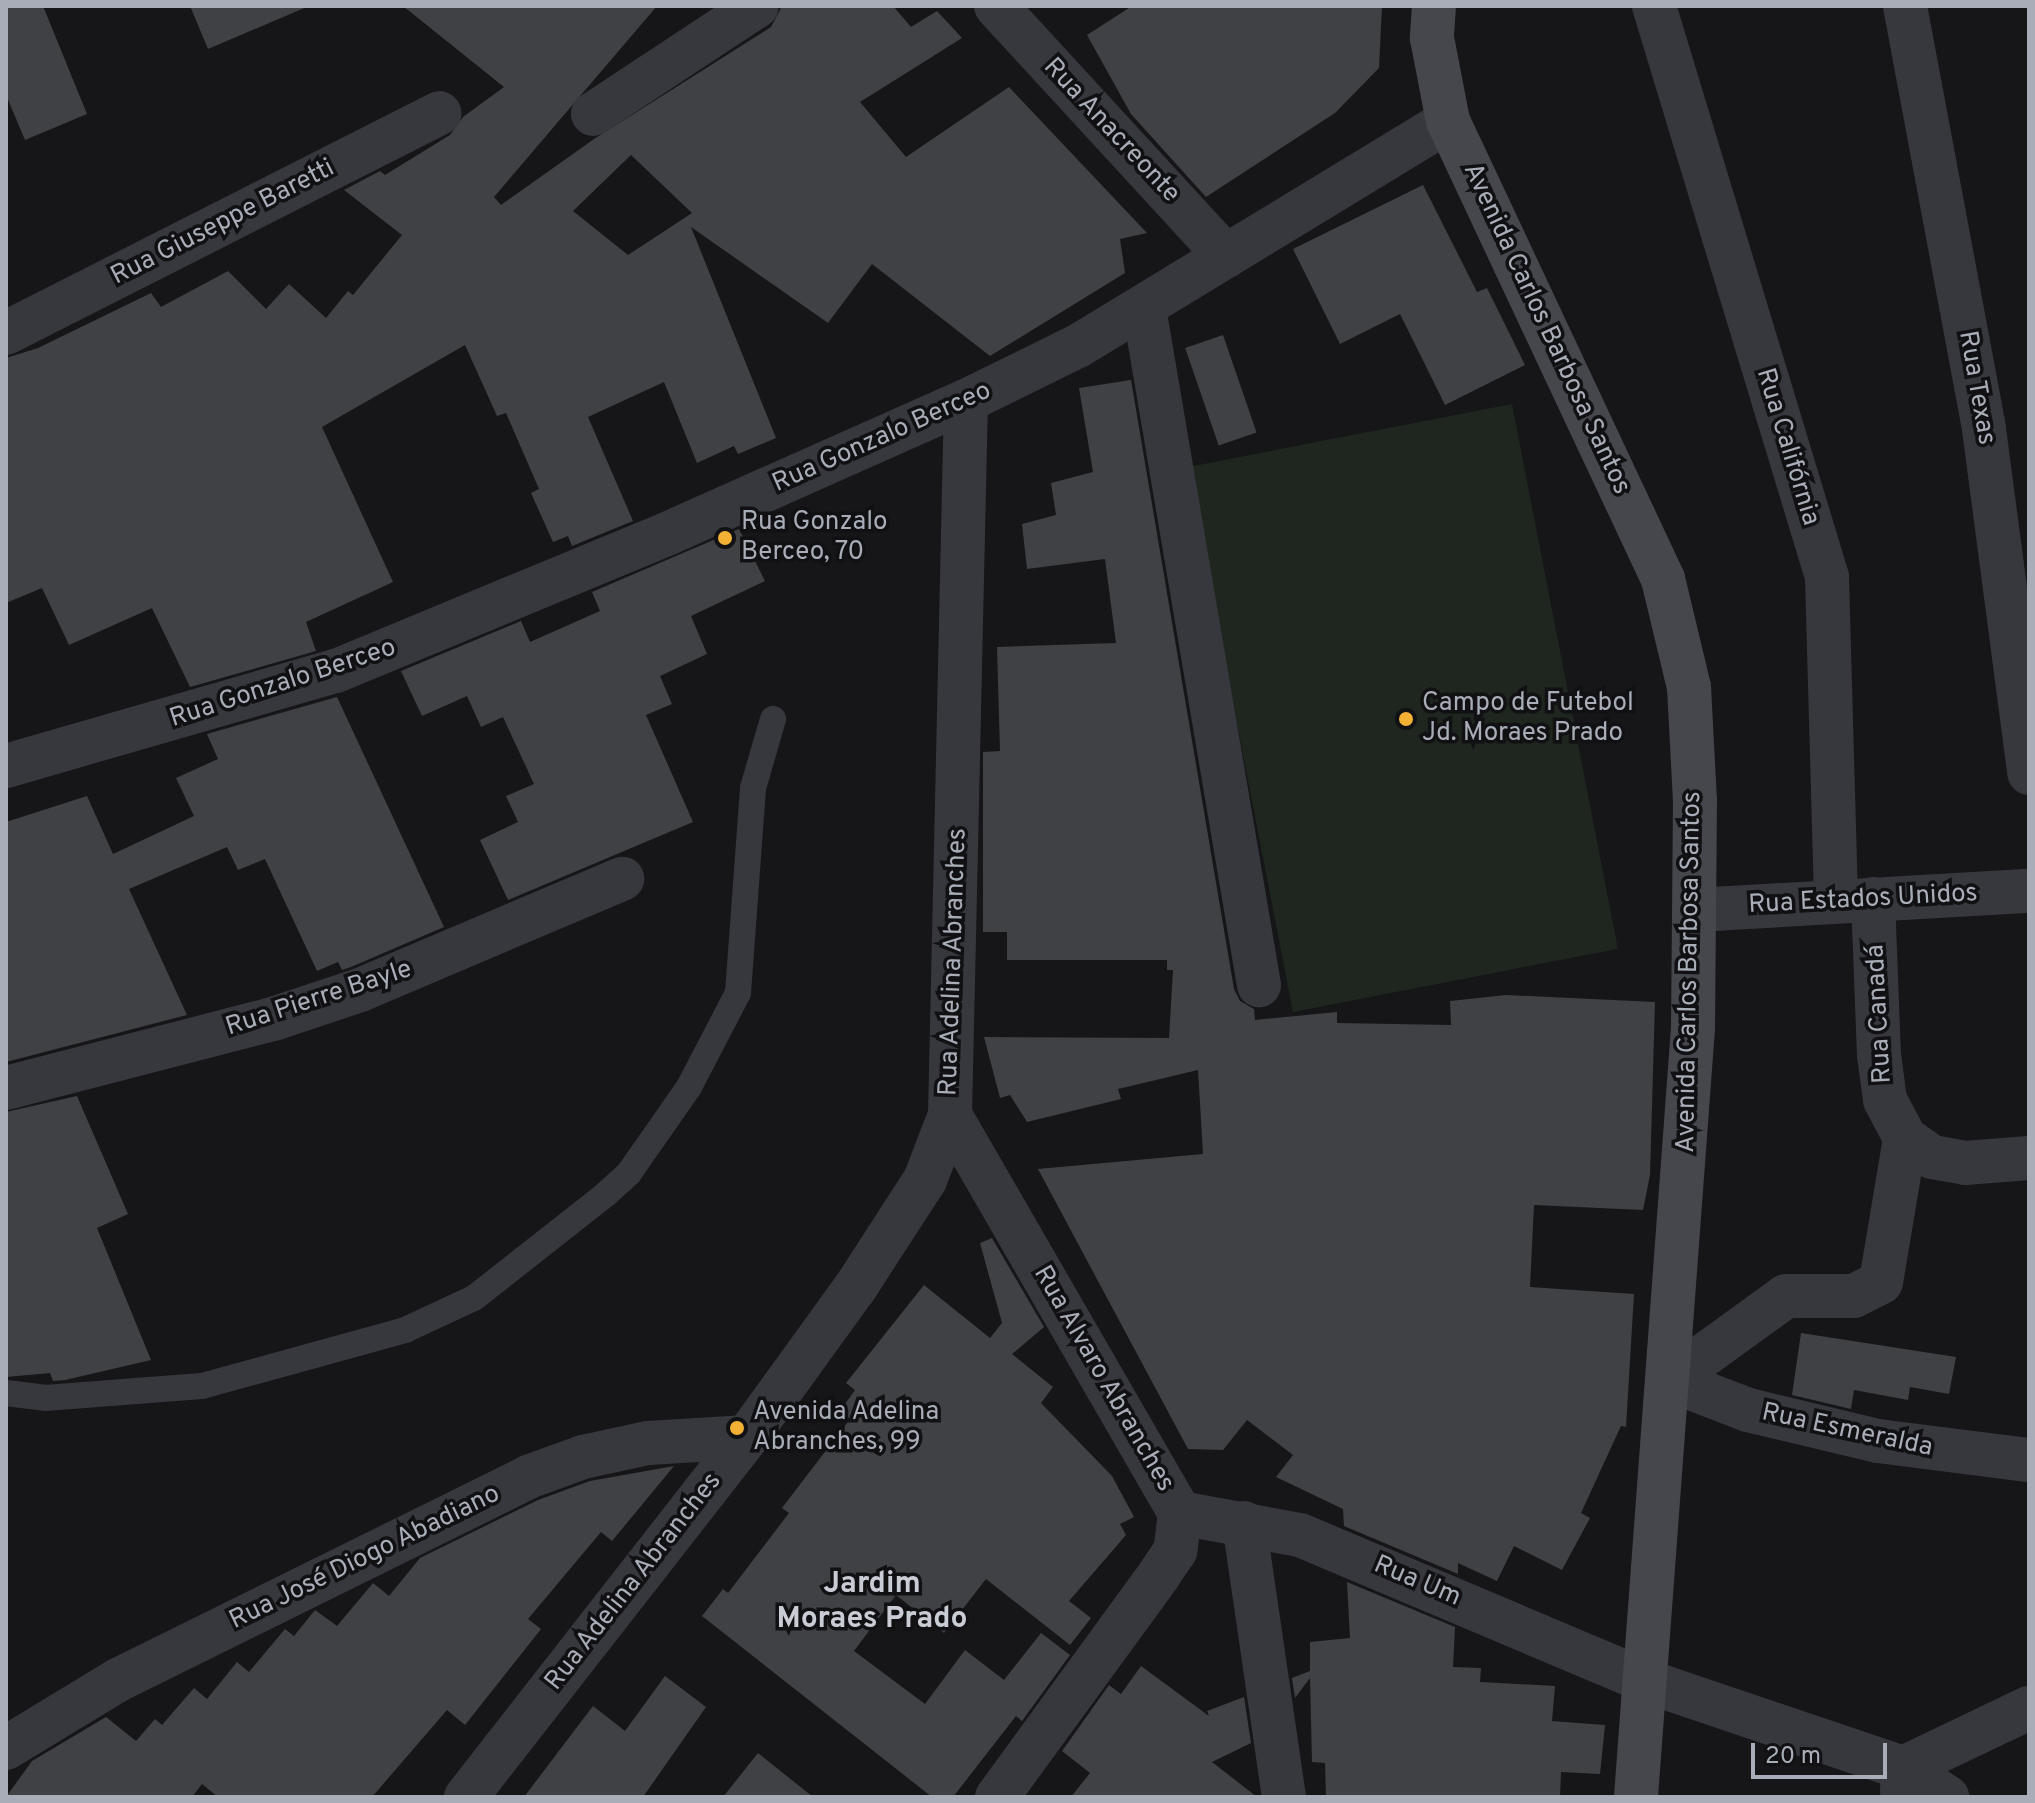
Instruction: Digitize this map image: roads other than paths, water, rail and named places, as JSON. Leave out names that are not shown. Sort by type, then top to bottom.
[{"type":"main road","name":"Avenida Carlos Barbosa Santos","points":[[1434,6],[1432,38],[1448,121],[1663,579],[1689,687],[1696,910],[1670,1380],[1636,1797]]},
{"type":"street","points":[[593,114],[757,6]]},
{"type":"street","name":"Rua Anacreonte","points":[[996,6],[1226,256]]},
{"type":"street","name":"Rua Califórnia","points":[[1654,6],[1827,577],[1855,900]]},
{"type":"street","name":"Rua Texas","points":[[1905,6],[1984,429],[2029,773]]},
{"type":"street","name":"Rua Giuseppe Baretti","points":[[6,333],[439,113]]},
{"type":"street","name":"Rua Gonzalo Berceo","points":[[6,766],[336,671],[655,539],[966,401],[1144,308],[1448,121]]},
{"type":"street","points":[[1144,308],[1259,985]]},
{"type":"street","name":"Rua Adelina Abranches","points":[[466,1797],[747,1437],[925,1180],[950,1115],[966,401]]},
{"type":"street","name":"Rua Pierre Bayle","points":[[6,1088],[276,1018],[360,990],[622,879]]},
{"type":"street","name":"Rua Estados Unidos","points":[[1696,910],[2029,891]]},
{"type":"street","name":"Rua Canadá","points":[[1855,900],[1885,1100],[1905,1138]]},
{"type":"street","name":"Rua Alvaro Abranches","points":[[950,1115],[1180,1513],[1175,1551],[997,1797]]},
{"type":"street","points":[[1670,1380],[1786,1296],[1854,1296],[1881,1282],[1905,1138],[1932,1157],[1965,1163],[2029,1158]]},
{"type":"street","name":"Rua Esmeralda","points":[[1670,1380],[1748,1410],[1878,1441],[2029,1460]]},
{"type":"street","name":"Rua José Diogo Abadiano","points":[[6,1748],[118,1680],[528,1477],[583,1457],[648,1443],[747,1437]]},
{"type":"street","name":"Rua Um","points":[[1180,1513],[1300,1535],[1405,1576],[1646,1681],[1947,1797]]},
{"type":"street","points":[[1244,1523],[1284,1797]]},
{"type":"street","points":[[1902,1782],[2029,1708]]},
{"type":"lane","points":[[6,1393],[45,1398],[202,1386],[405,1330],[474,1298],[606,1194],[629,1173],[689,1087],[738,993],[744,959],[749,819],[759,755],[773,719]]},
{"type":"place","name":"Rua Gonzalo Berceo, 70","points":[[725,538]]},
{"type":"place","name":"Campo de Futebol Jd. Moraes Prado","points":[[1406,719]]},
{"type":"place","name":"Avenida Adelina Abranches, 99","points":[[737,1428]]},
{"type":"district","name":"Jardim Moraes Prado","points":[[872,1602]]}]
